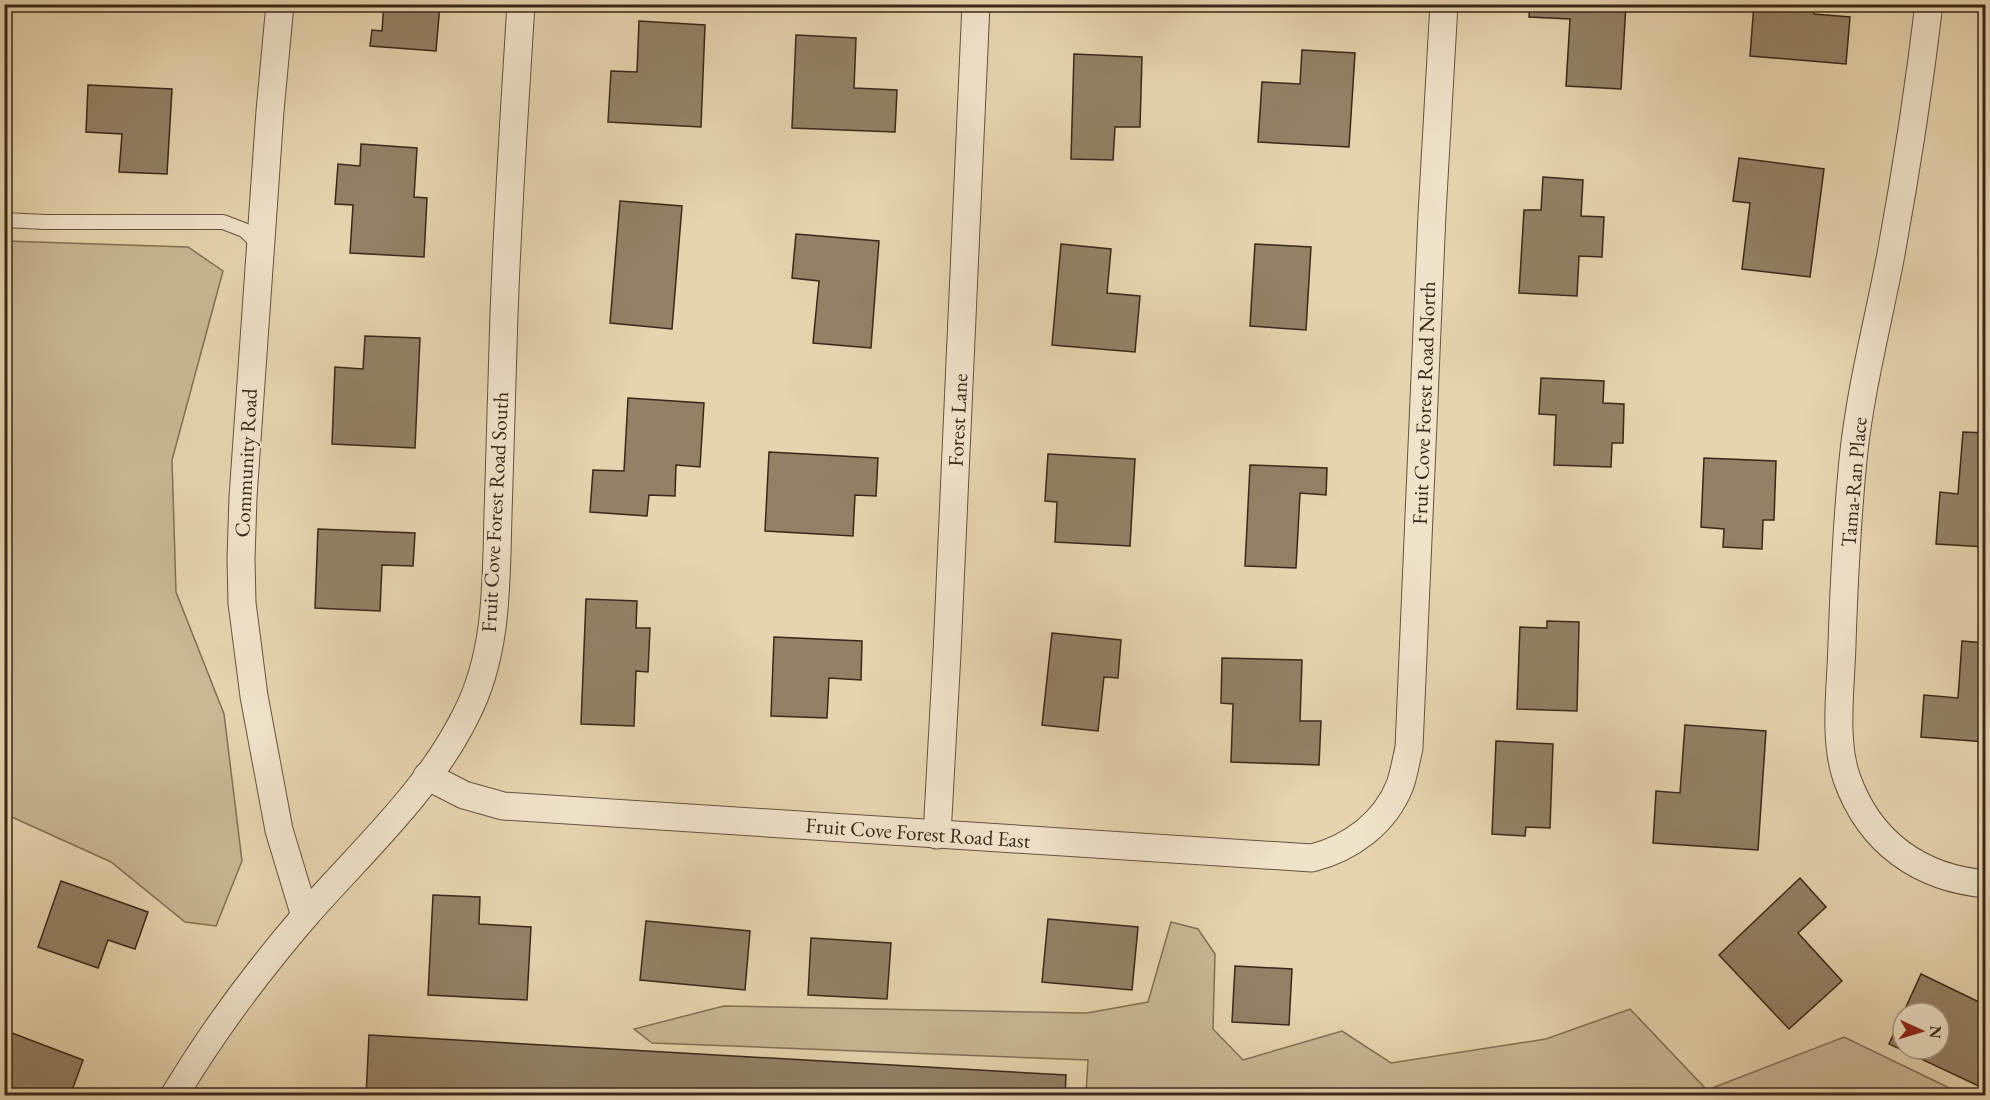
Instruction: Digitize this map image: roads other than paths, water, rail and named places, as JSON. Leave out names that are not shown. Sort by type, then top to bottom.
[{"type":"street","name":"Fruit Cove Forest Road South","points":[[174,1095],[190,1068],[243,993],[305,916],[364,853],[448,748],[468,713],[482,675],[495,615],[505,270],[520,4]]},
{"type":"street","name":"Forest Lane","points":[[937,835],[948,653],[976,4]]},
{"type":"street","name":"Fruit Cove Forest Road North","points":[[1394,799],[1401,783],[1409,748],[1431,226],[1444,4]]},
{"type":"street","name":"Tama-Ran Place","points":[[1929,4],[1923,60],[1893,243],[1866,374],[1853,459],[1843,627],[1840,740],[1847,778],[1874,829],[1896,850],[1917,865],[1939,876],[1986,884]]},
{"type":"street","name":"Community Road","points":[[278,7],[243,497],[242,603],[254,696],[277,818],[305,916]]},
{"type":"street","name":"Fruit Cove Forest Road East","points":[[427,776],[464,795],[503,806],[1312,858],[1326,854],[1358,838],[1372,827],[1394,799]]},
{"type":"lane","points":[[4,220],[223,222],[244,230],[261,246]]}]
